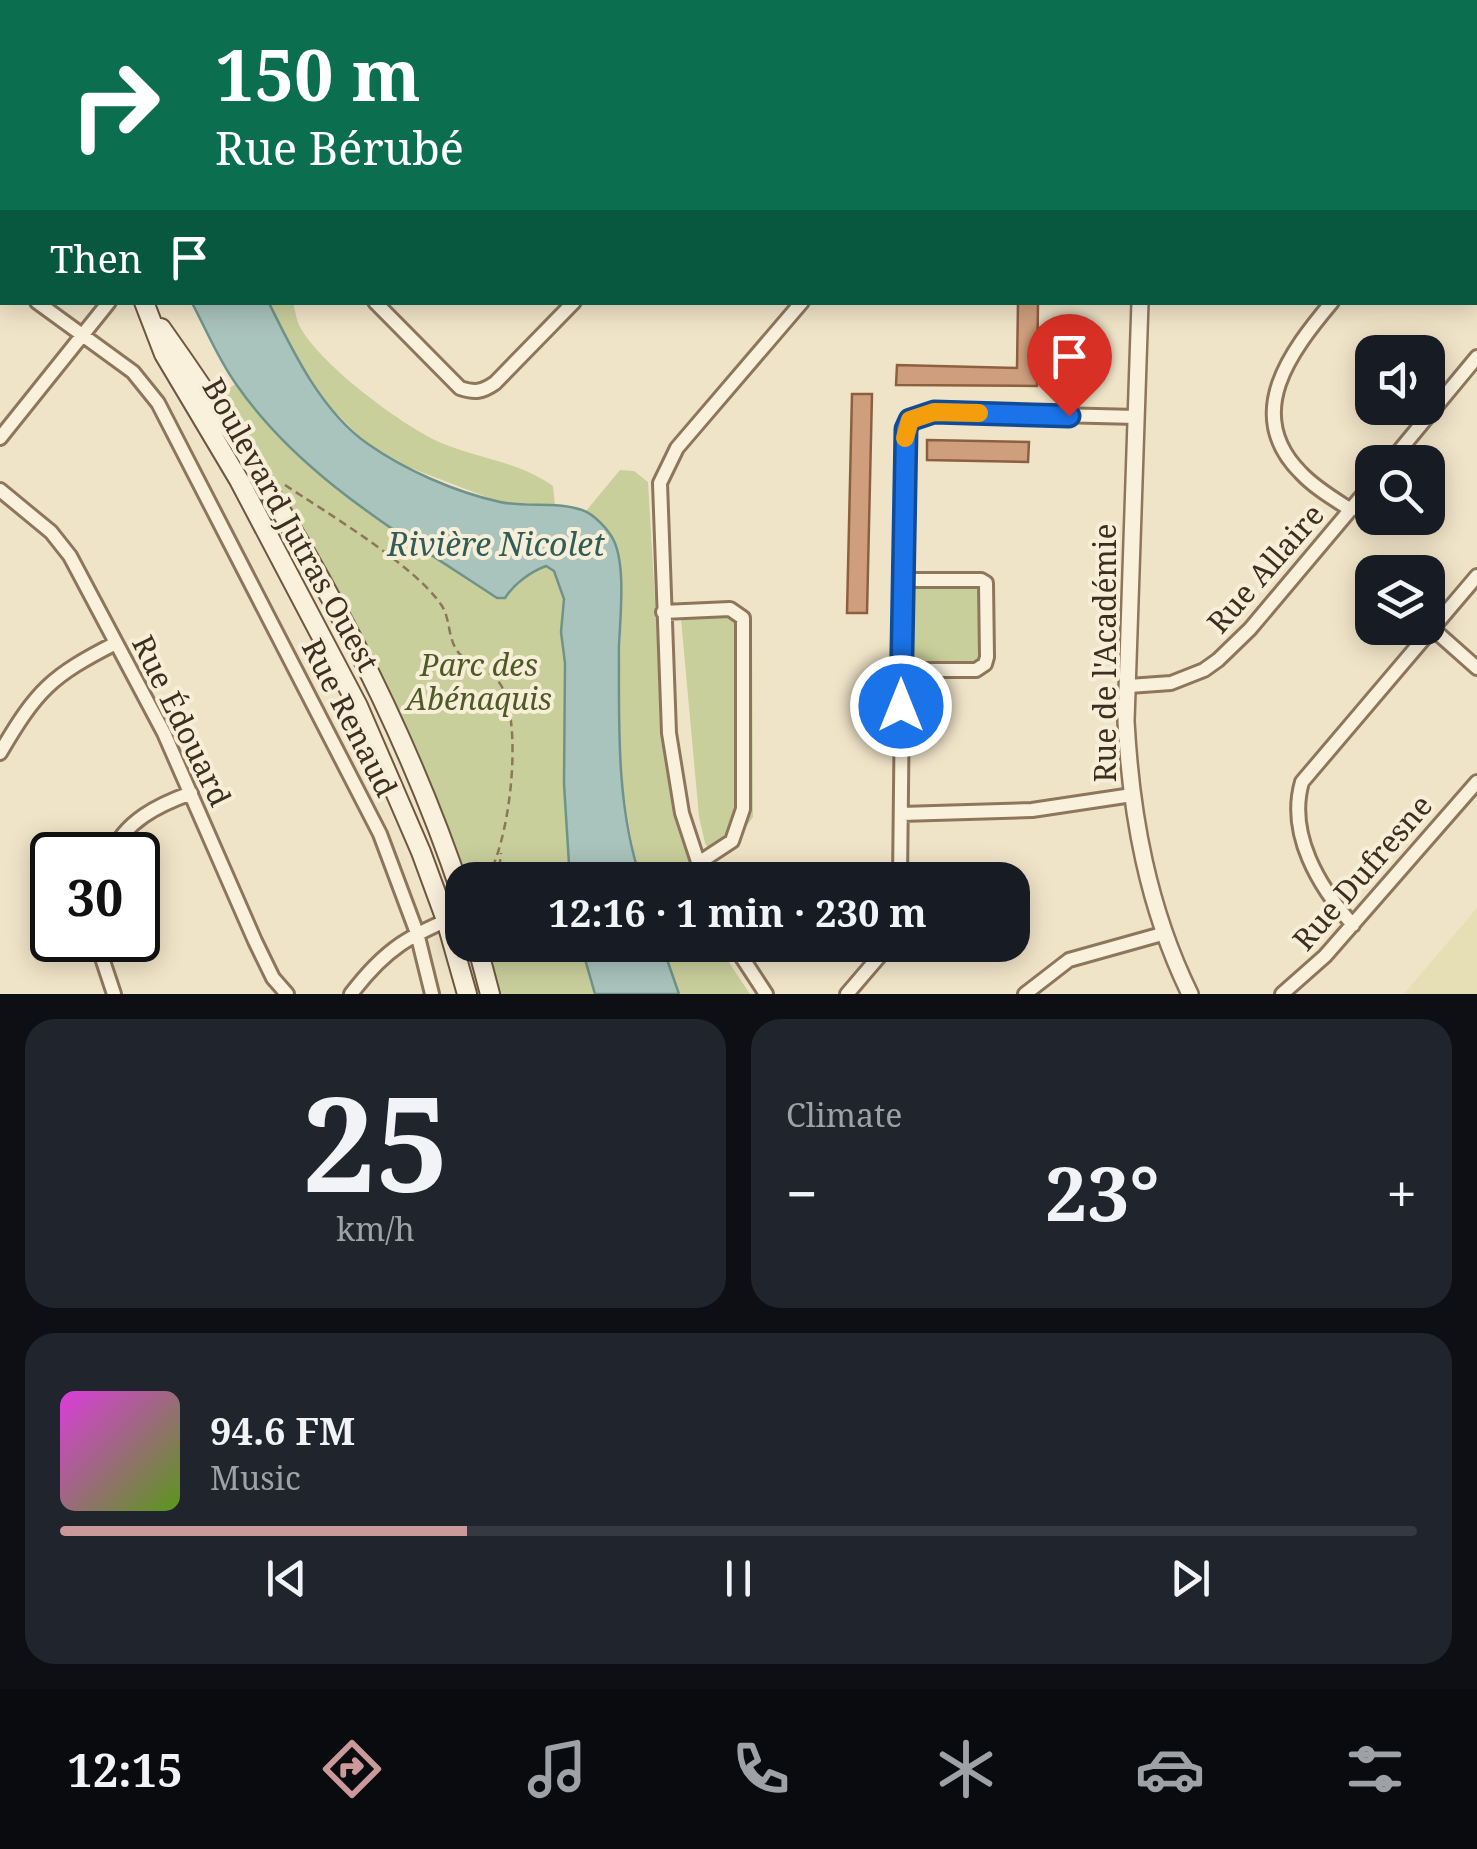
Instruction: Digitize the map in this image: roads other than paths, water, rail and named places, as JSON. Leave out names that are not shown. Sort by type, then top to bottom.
[{"type":"main road","name":"Boulevard Jutras Ouest","points":[[146,305],[291,530],[349,633],[417,772],[450,862]]},
{"type":"main road","name":"Boulevard Jutras Ouest","points":[[146,305],[164,354],[238,480],[358,706],[445,897]]},
{"type":"main road","name":"Boulevard Jutras Ouest","points":[[462,962],[467,994]]},
{"type":"main road","points":[[482,962],[490,994]]},
{"type":"street","name":"Rue Renaud","points":[[41,305],[133,372],[158,404],[373,819],[416,933],[432,994]]},
{"type":"street","points":[[0,438],[106,305]]},
{"type":"street","points":[[378,305],[460,388],[483,391],[571,305]]},
{"type":"street","points":[[696,862],[682,813],[669,733],[658,498],[663,472],[677,448],[799,305]]},
{"type":"street","name":"Rue de l'Académie","points":[[1140,305],[1126,721],[1132,795],[1162,934],[1190,994]]},
{"type":"street","points":[[1329,305],[1295,346],[1282,371],[1274,415],[1278,436],[1292,462],[1311,483],[1350,510]]},
{"type":"street","points":[[1404,445],[1477,357]]},
{"type":"street","points":[[901,862],[906,429],[910,420],[934,412],[1137,417]]},
{"type":"street","name":"Rue Édouard","points":[[0,490],[61,544],[164,733],[255,942],[273,978],[287,994]]},
{"type":"street","name":"Rue Allaire","points":[[1129,686],[1171,683],[1218,660],[1250,629],[1355,504]]},
{"type":"street","points":[[1445,615],[1477,576]]},
{"type":"street","points":[[901,670],[976,670],[987,657],[986,583],[904,580]]},
{"type":"street","points":[[663,612],[730,609],[743,618],[743,809],[732,841],[700,862]]},
{"type":"street","points":[[1445,640],[1477,668]]},
{"type":"street","points":[[0,753],[38,695],[66,668],[116,643]]},
{"type":"street","points":[[1353,926],[1329,895],[1309,857],[1296,821],[1298,796],[1302,782],[1316,762],[1419,645]]},
{"type":"street","name":"Rue Dufresne","points":[[1282,994],[1353,926],[1477,782]]},
{"type":"street","points":[[129,832],[160,805],[190,793]]},
{"type":"street","points":[[902,814],[1032,810],[1132,795]]},
{"type":"street","points":[[351,994],[376,962],[416,933],[445,921]]},
{"type":"street","points":[[1025,994],[1068,960],[1162,934]]},
{"type":"street","points":[[103,962],[114,994]]},
{"type":"street","points":[[745,962],[766,994]]},
{"type":"street","points":[[847,994],[874,962]]},
{"type":"water","name":"Rivière Nicolet","points":[[193,305],[270,305],[310,380],[336,415],[368,444],[448,486],[510,504],[582,510],[609,532],[618,552],[621,578],[621,765],[636,862],[569,862],[561,632],[564,599],[554,571],[546,566],[528,575],[505,598],[497,598],[391,528],[323,477],[262,418],[230,374]]},
{"type":"water","points":[[586,962],[668,962],[679,994],[595,994]]},
{"type":"park label","name":"Parc des Abénaquis","points":[[479,683]]}]
